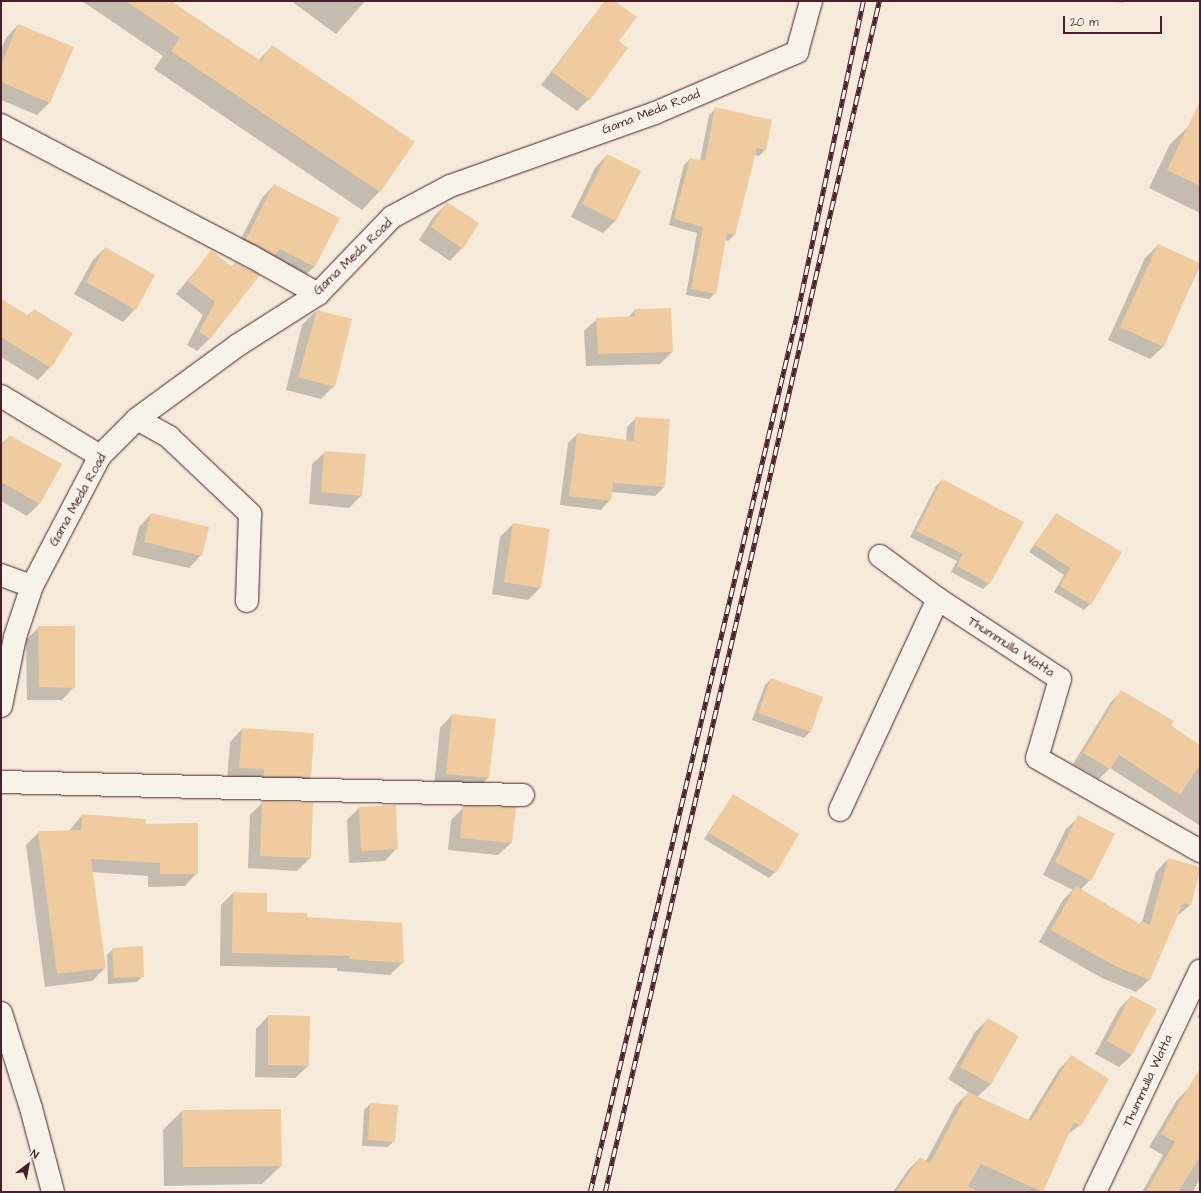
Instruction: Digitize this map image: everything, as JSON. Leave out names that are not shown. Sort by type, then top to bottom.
[{"type":"street","name":"Gama Meda Road","points":[[1,706],[14,637],[32,586],[100,456],[137,420],[238,345],[318,294],[392,217],[450,186],[655,113],[797,52],[810,1]]},
{"type":"street","points":[[1,125],[251,256],[318,294]]},
{"type":"street","points":[[1,396],[100,456]]},
{"type":"street","points":[[137,420],[169,436],[250,514],[247,601]]},
{"type":"street","name":"Thummulla Watta","points":[[880,556],[938,599],[1060,679],[1037,758],[1200,851]]},
{"type":"street","points":[[1,575],[32,586]]},
{"type":"street","points":[[840,810],[938,599]]},
{"type":"street","points":[[1,782],[523,795]]},
{"type":"street","name":"Thummulla Watta","points":[[1095,1192],[1200,971]]},
{"type":"street","points":[[1,1013],[31,1108],[53,1192]]},
{"type":"building","points":[[126,1],[171,1],[261,61],[272,45],[415,142],[380,192],[171,51],[180,38]]},
{"type":"building","points":[[605,1],[615,1],[637,17],[619,41],[628,48],[590,100],[552,72]]},
{"type":"building","points":[[18,24],[74,47],[50,103],[1,82],[1,65]]},
{"type":"building","points":[[1200,101],[1200,186],[1167,170]]},
{"type":"building","points":[[715,107],[772,120],[766,150],[757,148],[735,235],[727,233],[716,294],[691,289],[703,227],[674,219],[690,158],[705,161]]},
{"type":"building","points":[[607,154],[641,171],[616,221],[582,204]]},
{"type":"building","points":[[274,184],[340,218],[315,267],[280,249],[275,255],[246,239]]},
{"type":"building","points":[[447,202],[479,223],[463,249],[431,227]]},
{"type":"building","points":[[1158,244],[1200,263],[1164,347],[1120,327]]},
{"type":"building","points":[[105,247],[155,275],[136,310],[86,282]]},
{"type":"building","points":[[211,250],[232,267],[235,262],[260,275],[210,339],[199,332],[215,302],[188,281]]},
{"type":"building","points":[[1,299],[29,316],[34,309],[73,333],[51,368],[1,337]]},
{"type":"building","points":[[671,308],[673,352],[598,354],[596,318],[635,316],[634,309]]},
{"type":"building","points":[[317,310],[352,319],[335,387],[298,377]]},
{"type":"building","points":[[635,417],[670,419],[665,487],[613,483],[611,501],[569,496],[577,433],[634,441]]},
{"type":"building","points":[[9,435],[62,464],[40,504],[1,482],[1,449]]},
{"type":"building","points":[[324,451],[366,454],[362,496],[321,492]]},
{"type":"building","points":[[942,479],[1024,522],[990,584],[957,566],[963,554],[916,531]]},
{"type":"building","points":[[151,513],[209,527],[202,556],[144,542]]},
{"type":"building","points":[[1056,513],[1122,552],[1091,605],[1060,586],[1070,568],[1035,545]]},
{"type":"building","points":[[513,523],[550,529],[541,588],[504,582]]},
{"type":"building","points":[[38,626],[75,626],[75,688],[39,687]]},
{"type":"building","points":[[771,678],[823,697],[811,732],[758,713]]},
{"type":"building","points":[[1121,690],[1174,721],[1171,726],[1200,745],[1200,765],[1180,795],[1119,755],[1110,769],[1083,753]]},
{"type":"building","points":[[452,714],[496,719],[489,778],[446,774]]},
{"type":"building","points":[[242,728],[314,733],[311,777],[264,776],[264,769],[239,768]]},
{"type":"building","points":[[733,794],[799,834],[776,873],[709,833]]},
{"type":"building","points":[[262,801],[313,803],[311,858],[260,856]]},
{"type":"building","points":[[396,805],[398,849],[361,851],[359,807]]},
{"type":"building","points":[[463,806],[516,807],[512,843],[460,838]]},
{"type":"building","points":[[82,814],[146,819],[146,824],[198,823],[198,874],[160,874],[160,863],[91,859],[106,968],[57,974],[38,831],[81,830]]},
{"type":"building","points":[[1078,815],[1115,834],[1091,881],[1055,862]]},
{"type":"building","points":[[1168,858],[1200,867],[1200,871],[1191,905],[1183,903],[1150,980],[1115,966],[1051,930],[1076,886],[1140,924],[1141,921],[1150,925]]},
{"type":"building","points":[[233,892],[267,893],[267,912],[307,913],[307,917],[402,923],[404,963],[349,959],[350,956],[232,953]]},
{"type":"building","points":[[143,946],[144,977],[114,978],[112,948]]},
{"type":"building","points":[[1131,995],[1157,1009],[1132,1055],[1107,1041]]},
{"type":"building","points":[[268,1015],[310,1016],[309,1066],[268,1065]]},
{"type":"building","points":[[988,1018],[1019,1036],[991,1084],[960,1067]]},
{"type":"building","points":[[1071,1055],[1109,1079],[1081,1126],[1074,1122],[1043,1192],[981,1164],[968,1186],[979,1192],[896,1192],[920,1157],[930,1163],[968,1092],[1031,1121]]},
{"type":"building","points":[[1200,1068],[1200,1157],[1178,1192],[1146,1192],[1175,1142],[1161,1134]]},
{"type":"building","points":[[370,1103],[398,1105],[395,1142],[368,1140]]},
{"type":"building","points":[[281,1109],[282,1166],[183,1167],[182,1110]]},
{"type":"railway","points":[[590,1192],[798,310],[863,1]]},
{"type":"railway","points":[[605,1192],[879,1]]}]
